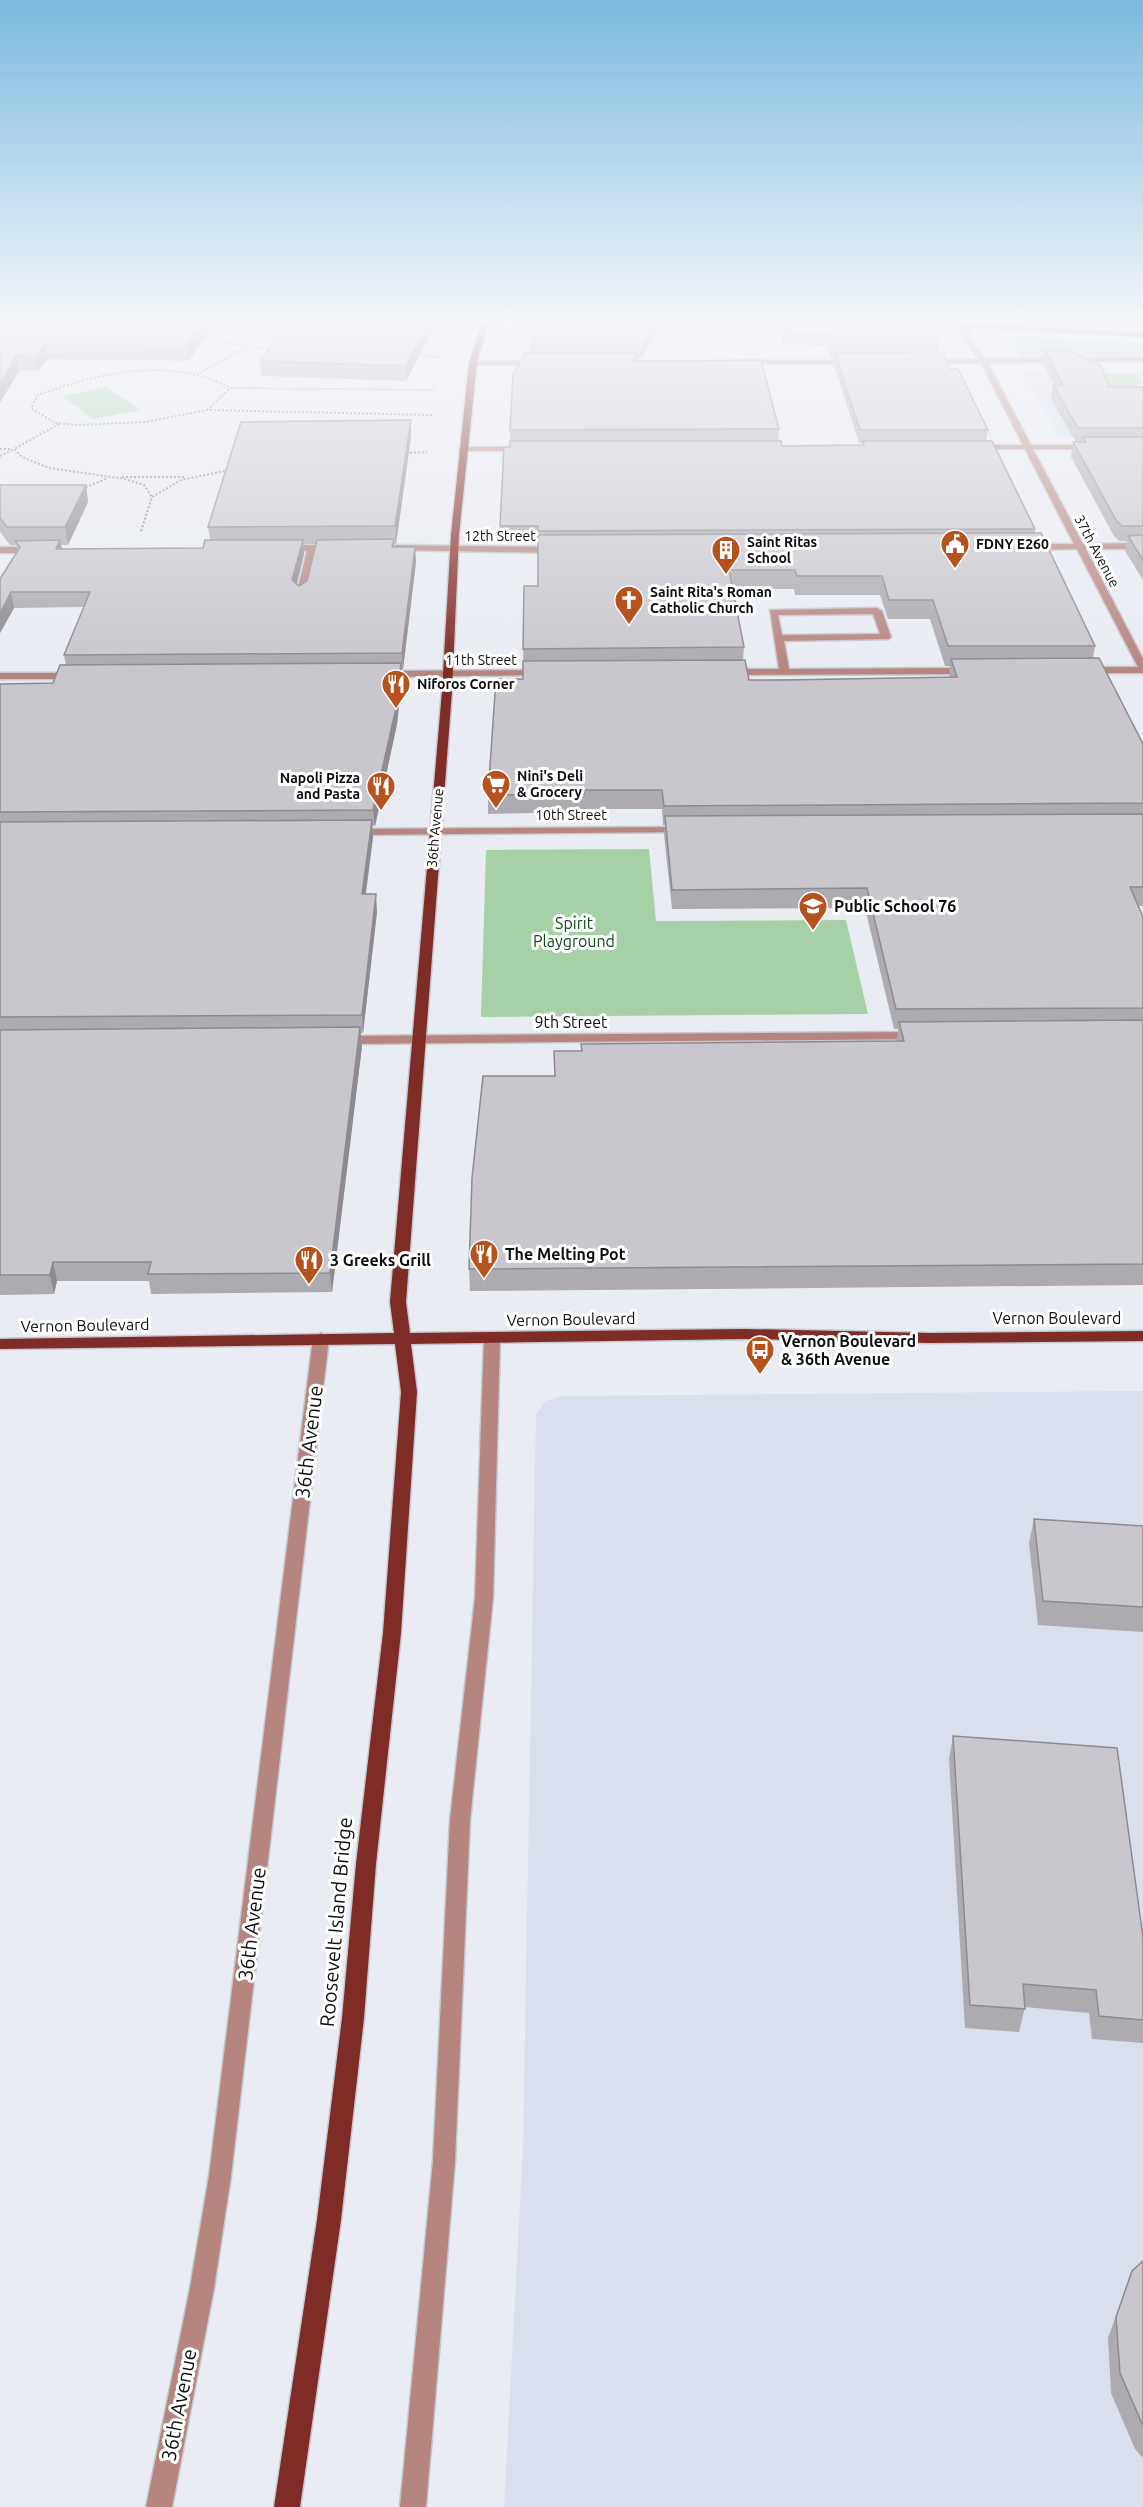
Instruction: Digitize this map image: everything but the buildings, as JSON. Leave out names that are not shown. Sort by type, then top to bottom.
[{"type":"main road","name":"36th Avenue","points":[[404,1340],[398,1302],[466,435]]},
{"type":"main road","name":"Vernon Boulevard","points":[[0,1344],[745,1334],[929,1338],[1143,1336]]},
{"type":"main road","name":"Roosevelt Island Bridge","points":[[287,2507],[329,2220],[350,2042],[366,1864],[392,1633],[409,1392],[404,1340]]},
{"type":"street","name":"37th Avenue","points":[[1022,435],[1143,669]]},
{"type":"street","points":[[966,447],[1099,447]]},
{"type":"street","points":[[464,450],[536,449]]},
{"type":"street","points":[[1019,547],[1143,546]]},
{"type":"street","points":[[278,548],[347,548]]},
{"type":"street","points":[[301,596],[312,548]]},
{"type":"street","name":"12th Street","points":[[383,548],[564,550]]},
{"type":"street","points":[[0,550],[46,549]]},
{"type":"street","points":[[778,638],[886,637],[877,611],[772,612],[785,672]]},
{"type":"street","points":[[1070,670],[1143,669]]},
{"type":"street","points":[[714,672],[975,671]]},
{"type":"street","name":"11th Street","points":[[367,674],[559,673]]},
{"type":"street","points":[[0,676],[83,676]]},
{"type":"street","name":"10th Street","points":[[343,832],[700,830]]},
{"type":"street","name":"9th Street","points":[[327,1040],[927,1036]]},
{"type":"street","name":"36th Avenue","points":[[159,2507],[202,2288],[220,2176],[321,1338]]},
{"type":"street","points":[[413,2507],[444,2161],[460,1820],[484,1598],[492,1339]]},
{"type":"path","points":[[0,456],[39,435]]},
{"type":"path","points":[[0,450],[14,449],[22,457],[49,468],[111,477],[144,485],[152,497]]},
{"type":"path","points":[[405,453],[427,452]]},
{"type":"path","points":[[141,531],[152,497],[181,480],[233,469]]},
{"type":"path","points":[[79,490],[111,477],[193,478]]},
{"type":"shaded area","points":[[1058,435],[1143,435],[1143,437],[1059,437]]},
{"type":"shaded area","points":[[1143,1391],[1143,2507],[504,2507],[523,2148],[536,1415],[545,1401],[563,1396]]},
{"type":"green space","name":"Spirit Playground","points":[[649,849],[656,921],[846,920],[868,1014],[481,1017],[486,850]]},
{"type":"place","name":"FDNY E260","points":[[955,570]]},
{"type":"place","name":"Saint Ritas School","points":[[726,576]]},
{"type":"place","name":"Saint Rita's Roman Catholic Church","points":[[629,626]]},
{"type":"place","name":"Niforos Corner","points":[[396,710]]},
{"type":"place","name":"Nini's Deli & Grocery","points":[[496,810]]},
{"type":"place","name":"Napoli Pizza and Pasta","points":[[381,812]]},
{"type":"place","name":"Public School 76","points":[[813,932]]},
{"type":"place","name":"The Melting Pot","points":[[484,1280]]},
{"type":"place","name":"3 Greeks Grill","points":[[309,1286]]},
{"type":"place","name":"Vernon Boulevard & 36th Avenue","points":[[760,1376]]}]
